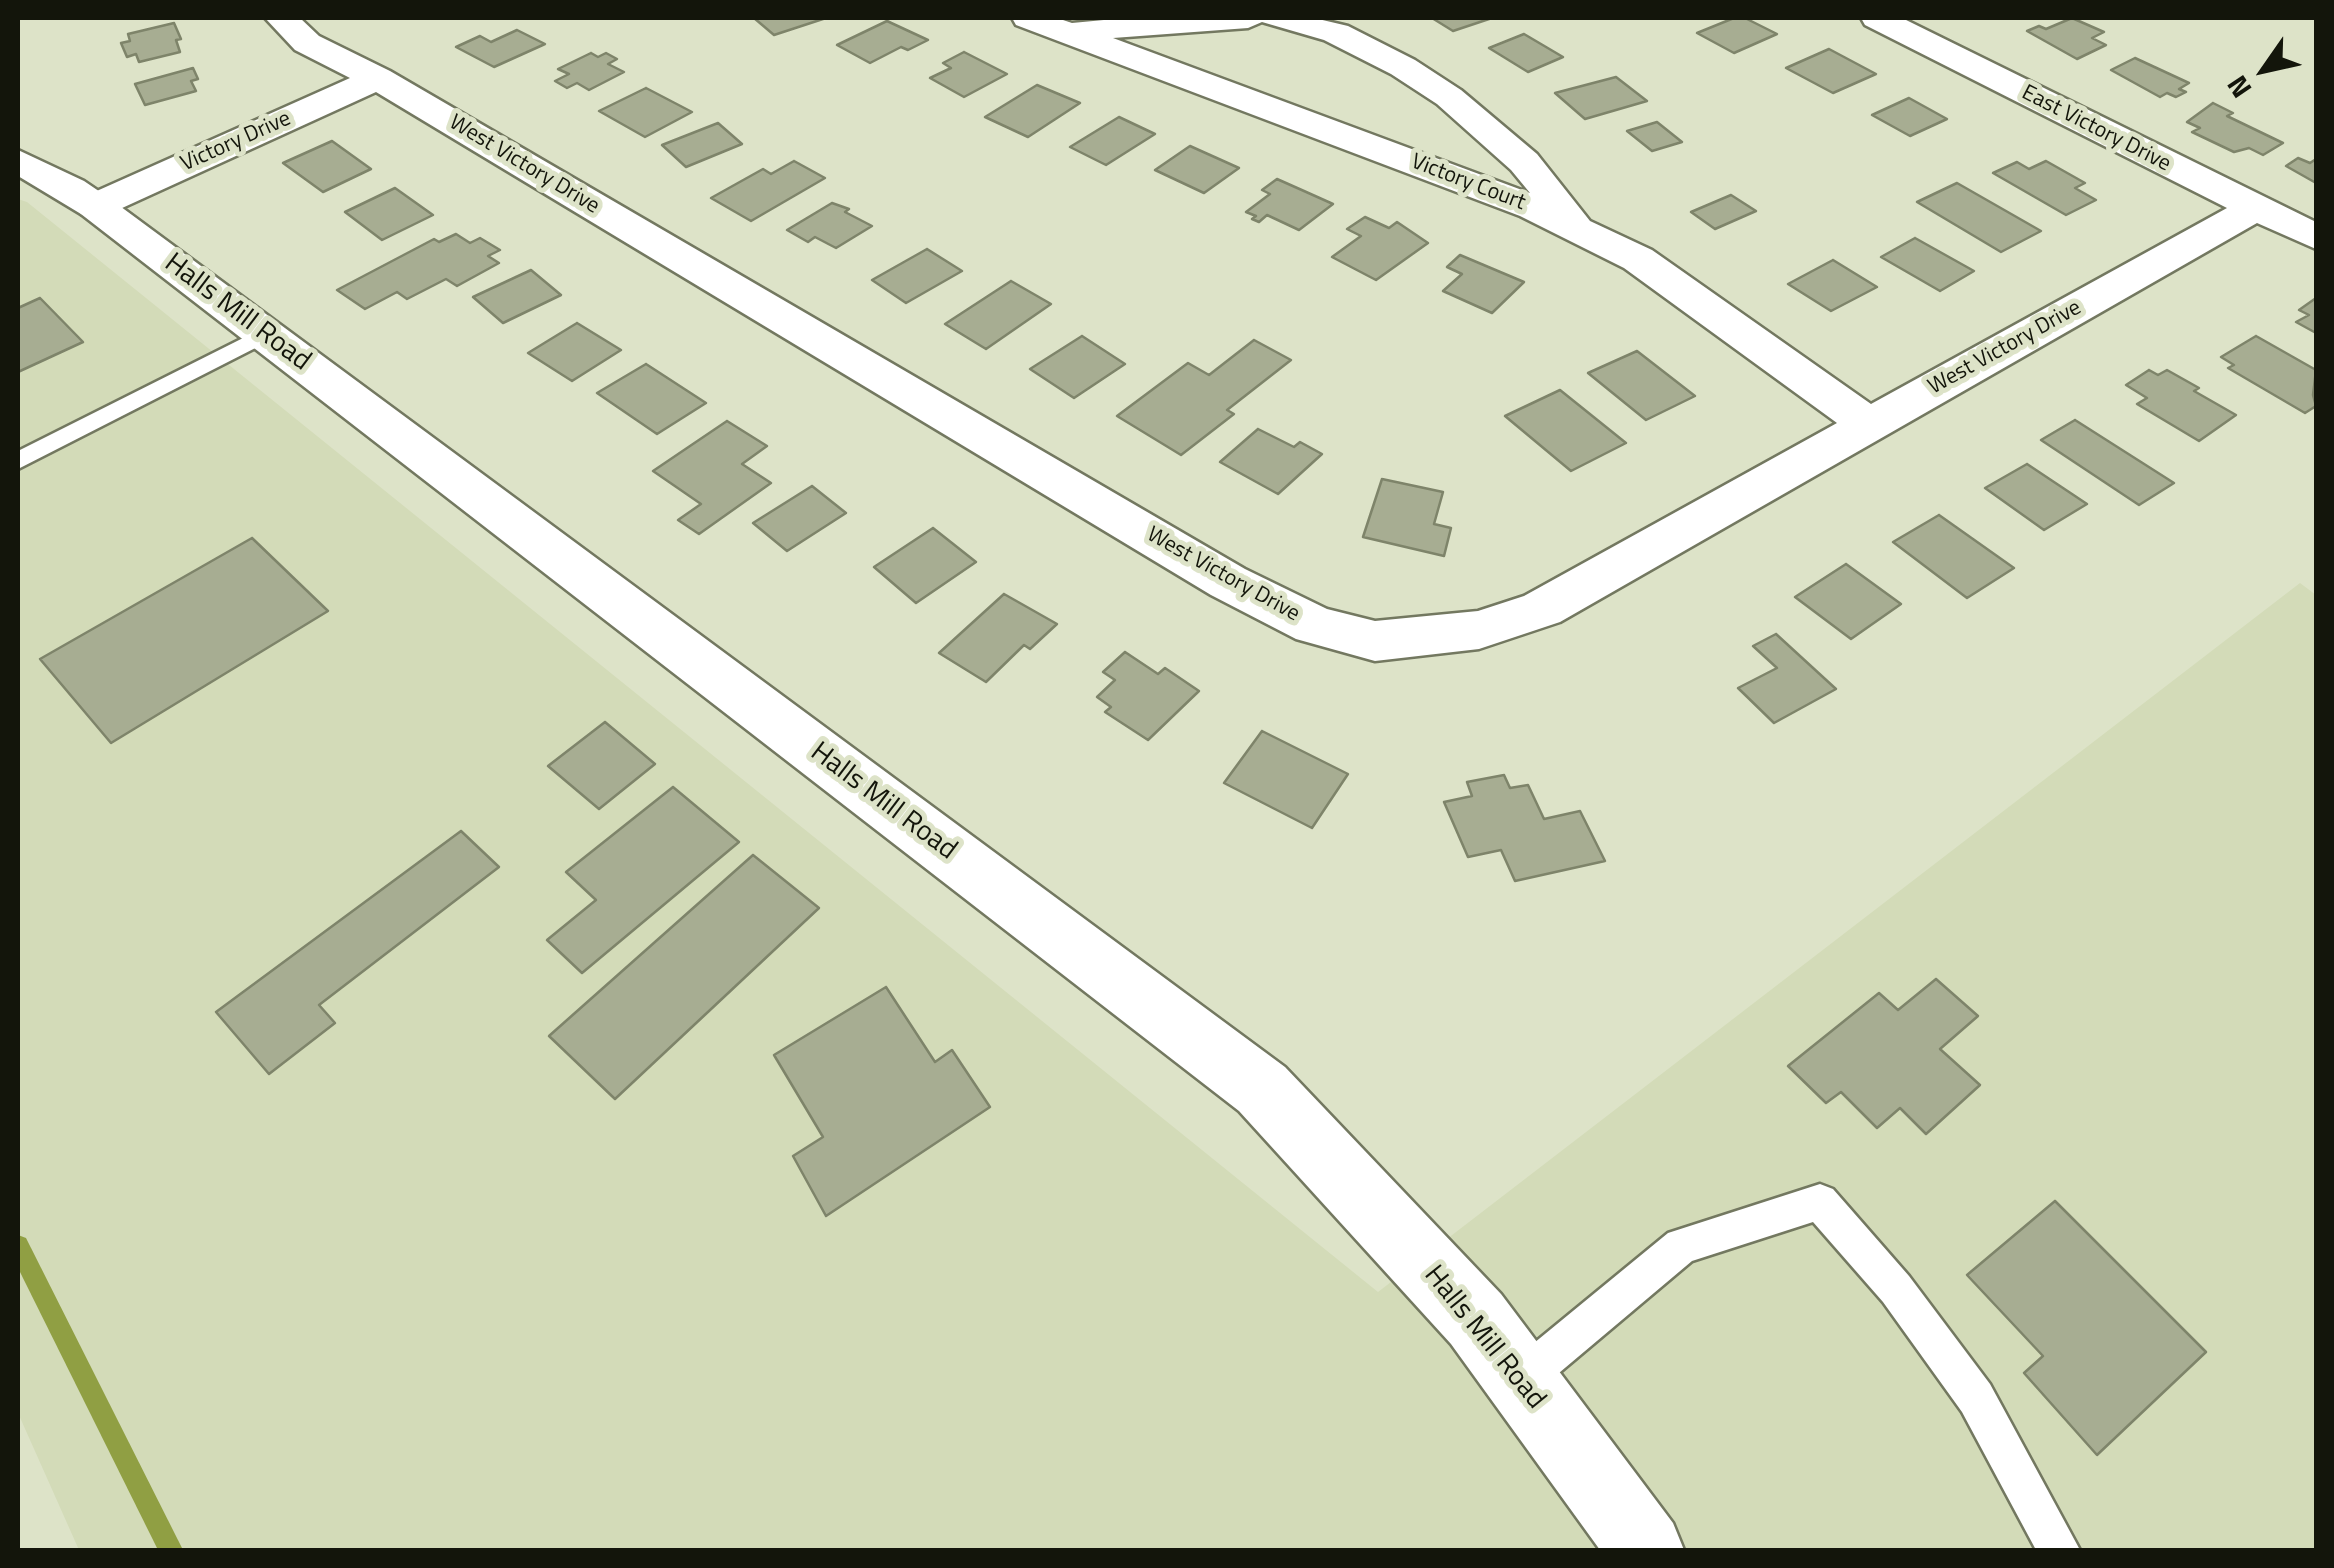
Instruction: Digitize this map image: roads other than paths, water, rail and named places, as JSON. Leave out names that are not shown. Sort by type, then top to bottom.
[{"type":"street","name":"West Victory Drive","points":[[282,18],[306,44],[378,78],[1228,582],[1314,625],[1375,641],[1478,630],[1542,610],[2254,208]]},
{"type":"street","name":"Victory Court","points":[[1028,18],[1515,201],[1638,258],[1868,424]]},
{"type":"street","points":[[1066,32],[1248,18]]},
{"type":"street","points":[[1275,18],[1336,32],[1403,66],[1449,96],[1524,162],[1582,231]]},
{"type":"street","name":"East Victory Drive","points":[[1876,18],[2316,237]]},
{"type":"street","name":"Victory Drive","points":[[94,206],[378,78]]},
{"type":"street","name":"Halls Mill Road","points":[[18,161],[94,206],[1262,1089],[1476,1319],[1646,1550]]},
{"type":"lane","points":[[18,461],[264,334]]},
{"type":"lane","points":[[1520,1380],[1680,1246],[1820,1202],[1896,1289],[1976,1398],[2059,1550]]},
{"type":"waterway","points":[[18,1246],[171,1550]]}]
